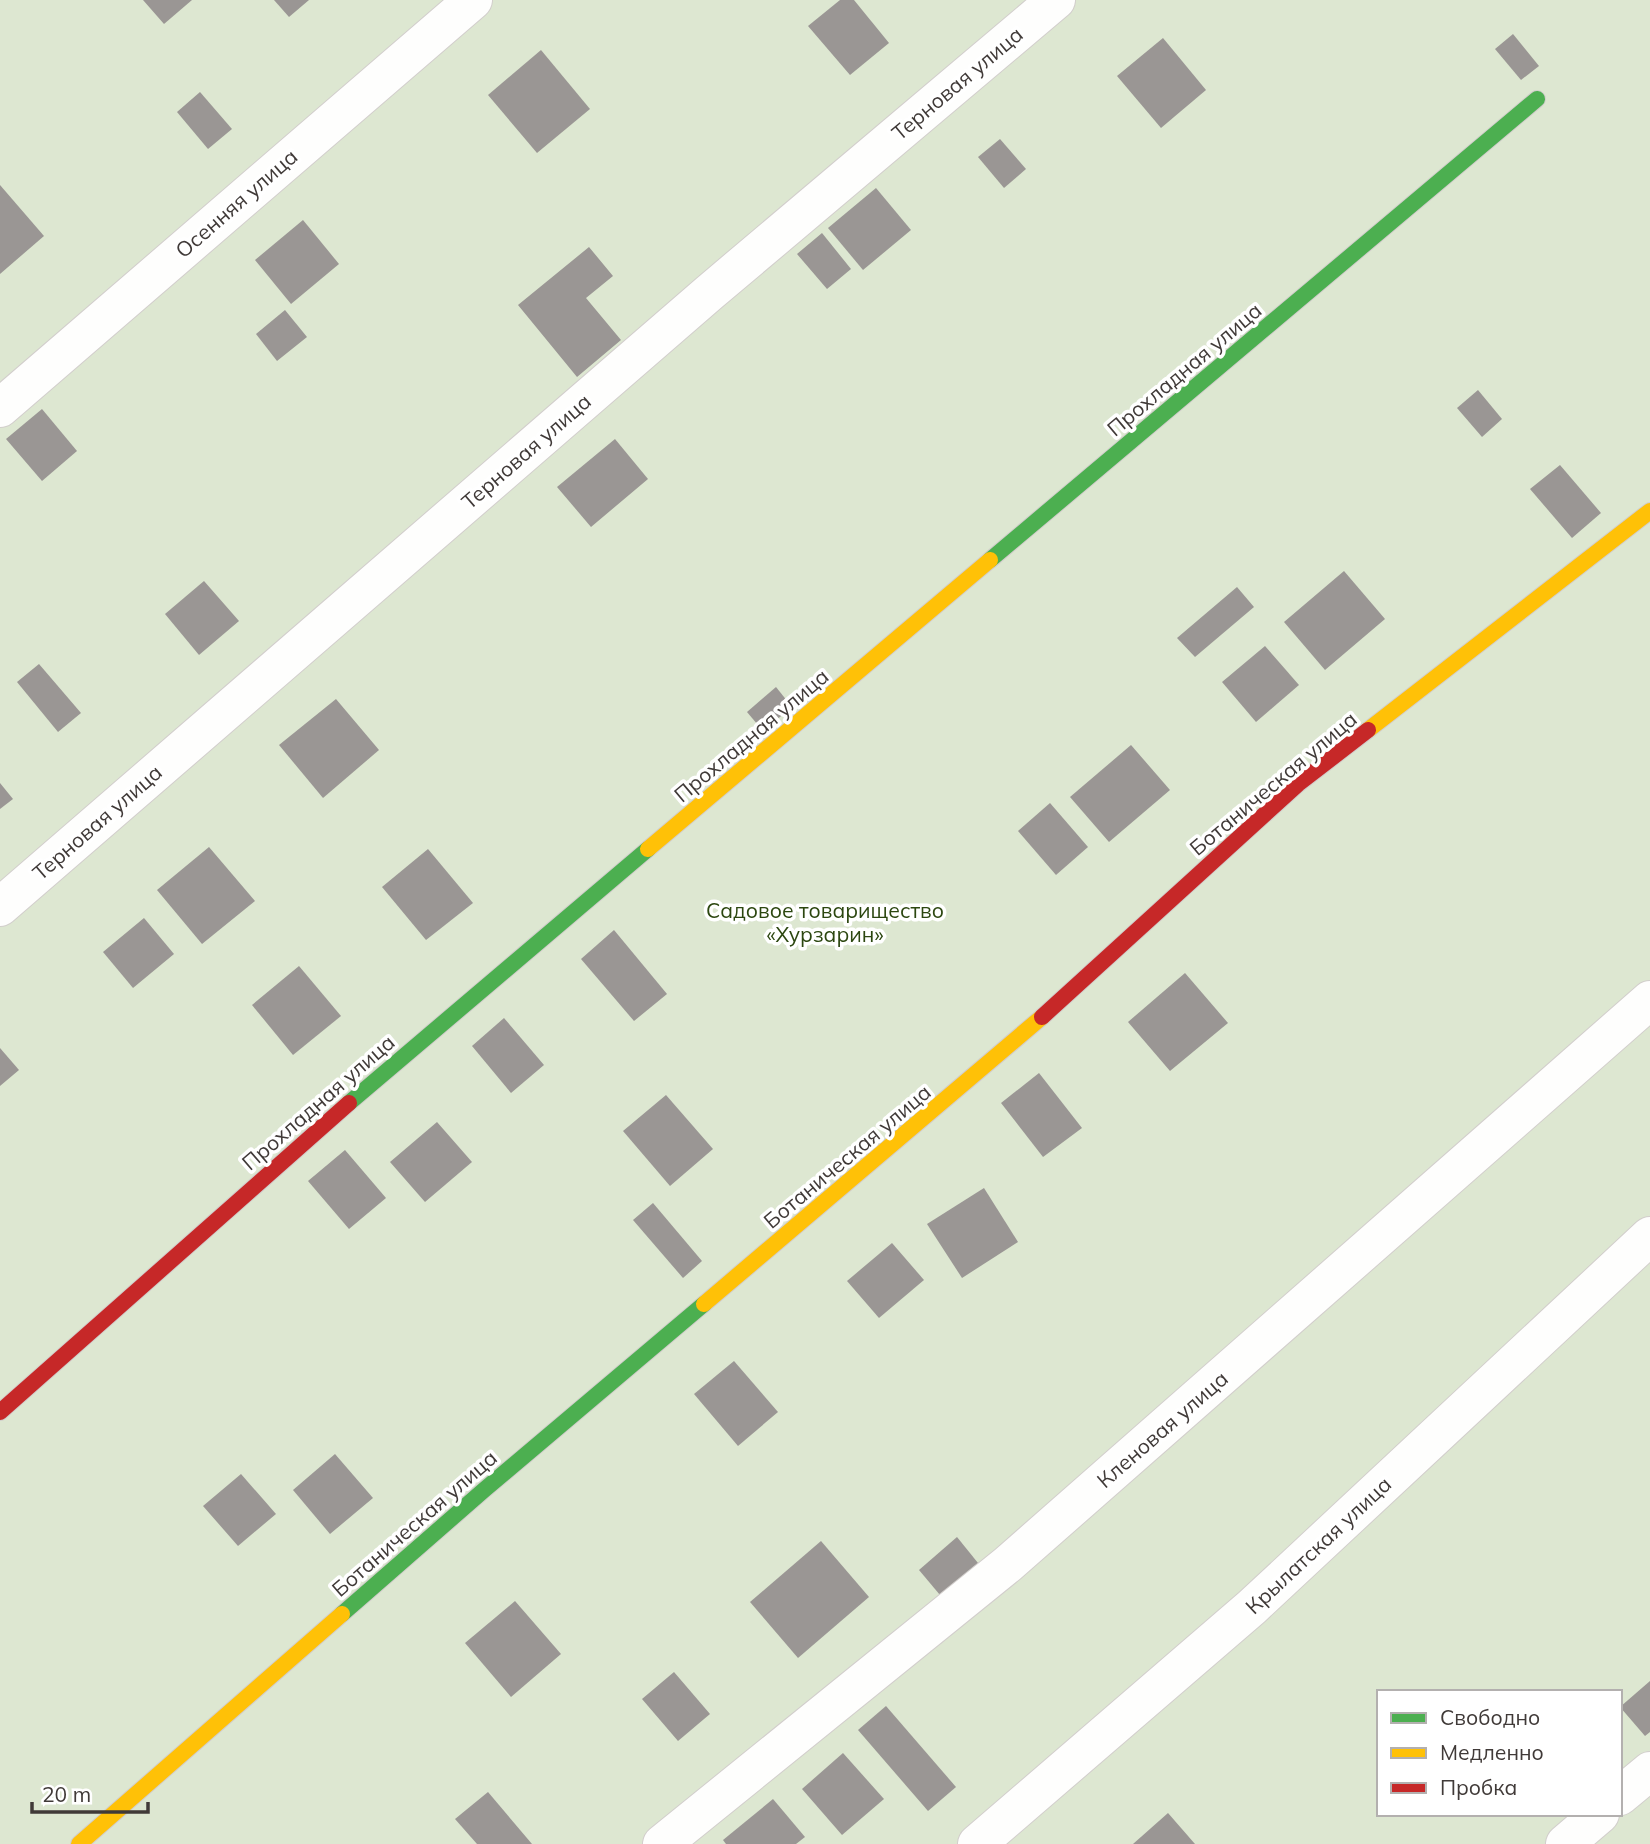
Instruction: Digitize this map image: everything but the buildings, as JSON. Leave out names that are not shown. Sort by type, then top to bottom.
[{"type":"street","name":"Осенняя улица","points":[[0,408],[473,0]]},
{"type":"street","name":"Терновая улица","points":[[0,907],[698,302],[1056,0]]},
{"type":"street","name":"Прохладная улица","points":[[0,1412],[393,1064],[1537,99]]},
{"type":"street","name":"Ботаническая улица","points":[[79,1844],[484,1490],[1009,1047],[1298,784],[1650,512]]},
{"type":"street","name":"Кленовая улица","points":[[662,1844],[1008,1563],[1650,1000]]},
{"type":"street","name":"Крылатская улица","points":[[977,1844],[1252,1607],[1650,1236]]},
{"type":"street","points":[[1622,1795],[1650,1771]]},
{"type":"street","points":[[1565,1844],[1598,1816]]},
{"type":"green space","name":"Садовое товарищество «Хурзарин»","points":[[0,0],[1650,0],[1650,1844],[0,1844]]},
{"type":"traffic: fast","points":[[990,560],[1537,99]]},
{"type":"traffic: fast","points":[[349,1103],[648,849]]},
{"type":"traffic: fast","points":[[342,1614],[704,1304]]},
{"type":"traffic: slow","points":[[1368,730],[1650,511]]},
{"type":"traffic: slow","points":[[648,849],[990,560]]},
{"type":"traffic: slow","points":[[704,1304],[1042,1017]]},
{"type":"traffic: slow","points":[[79,1844],[342,1614]]},
{"type":"traffic: jam","points":[[1042,1017],[1298,784],[1368,730]]},
{"type":"traffic: jam","points":[[0,1412],[349,1103]]}]
